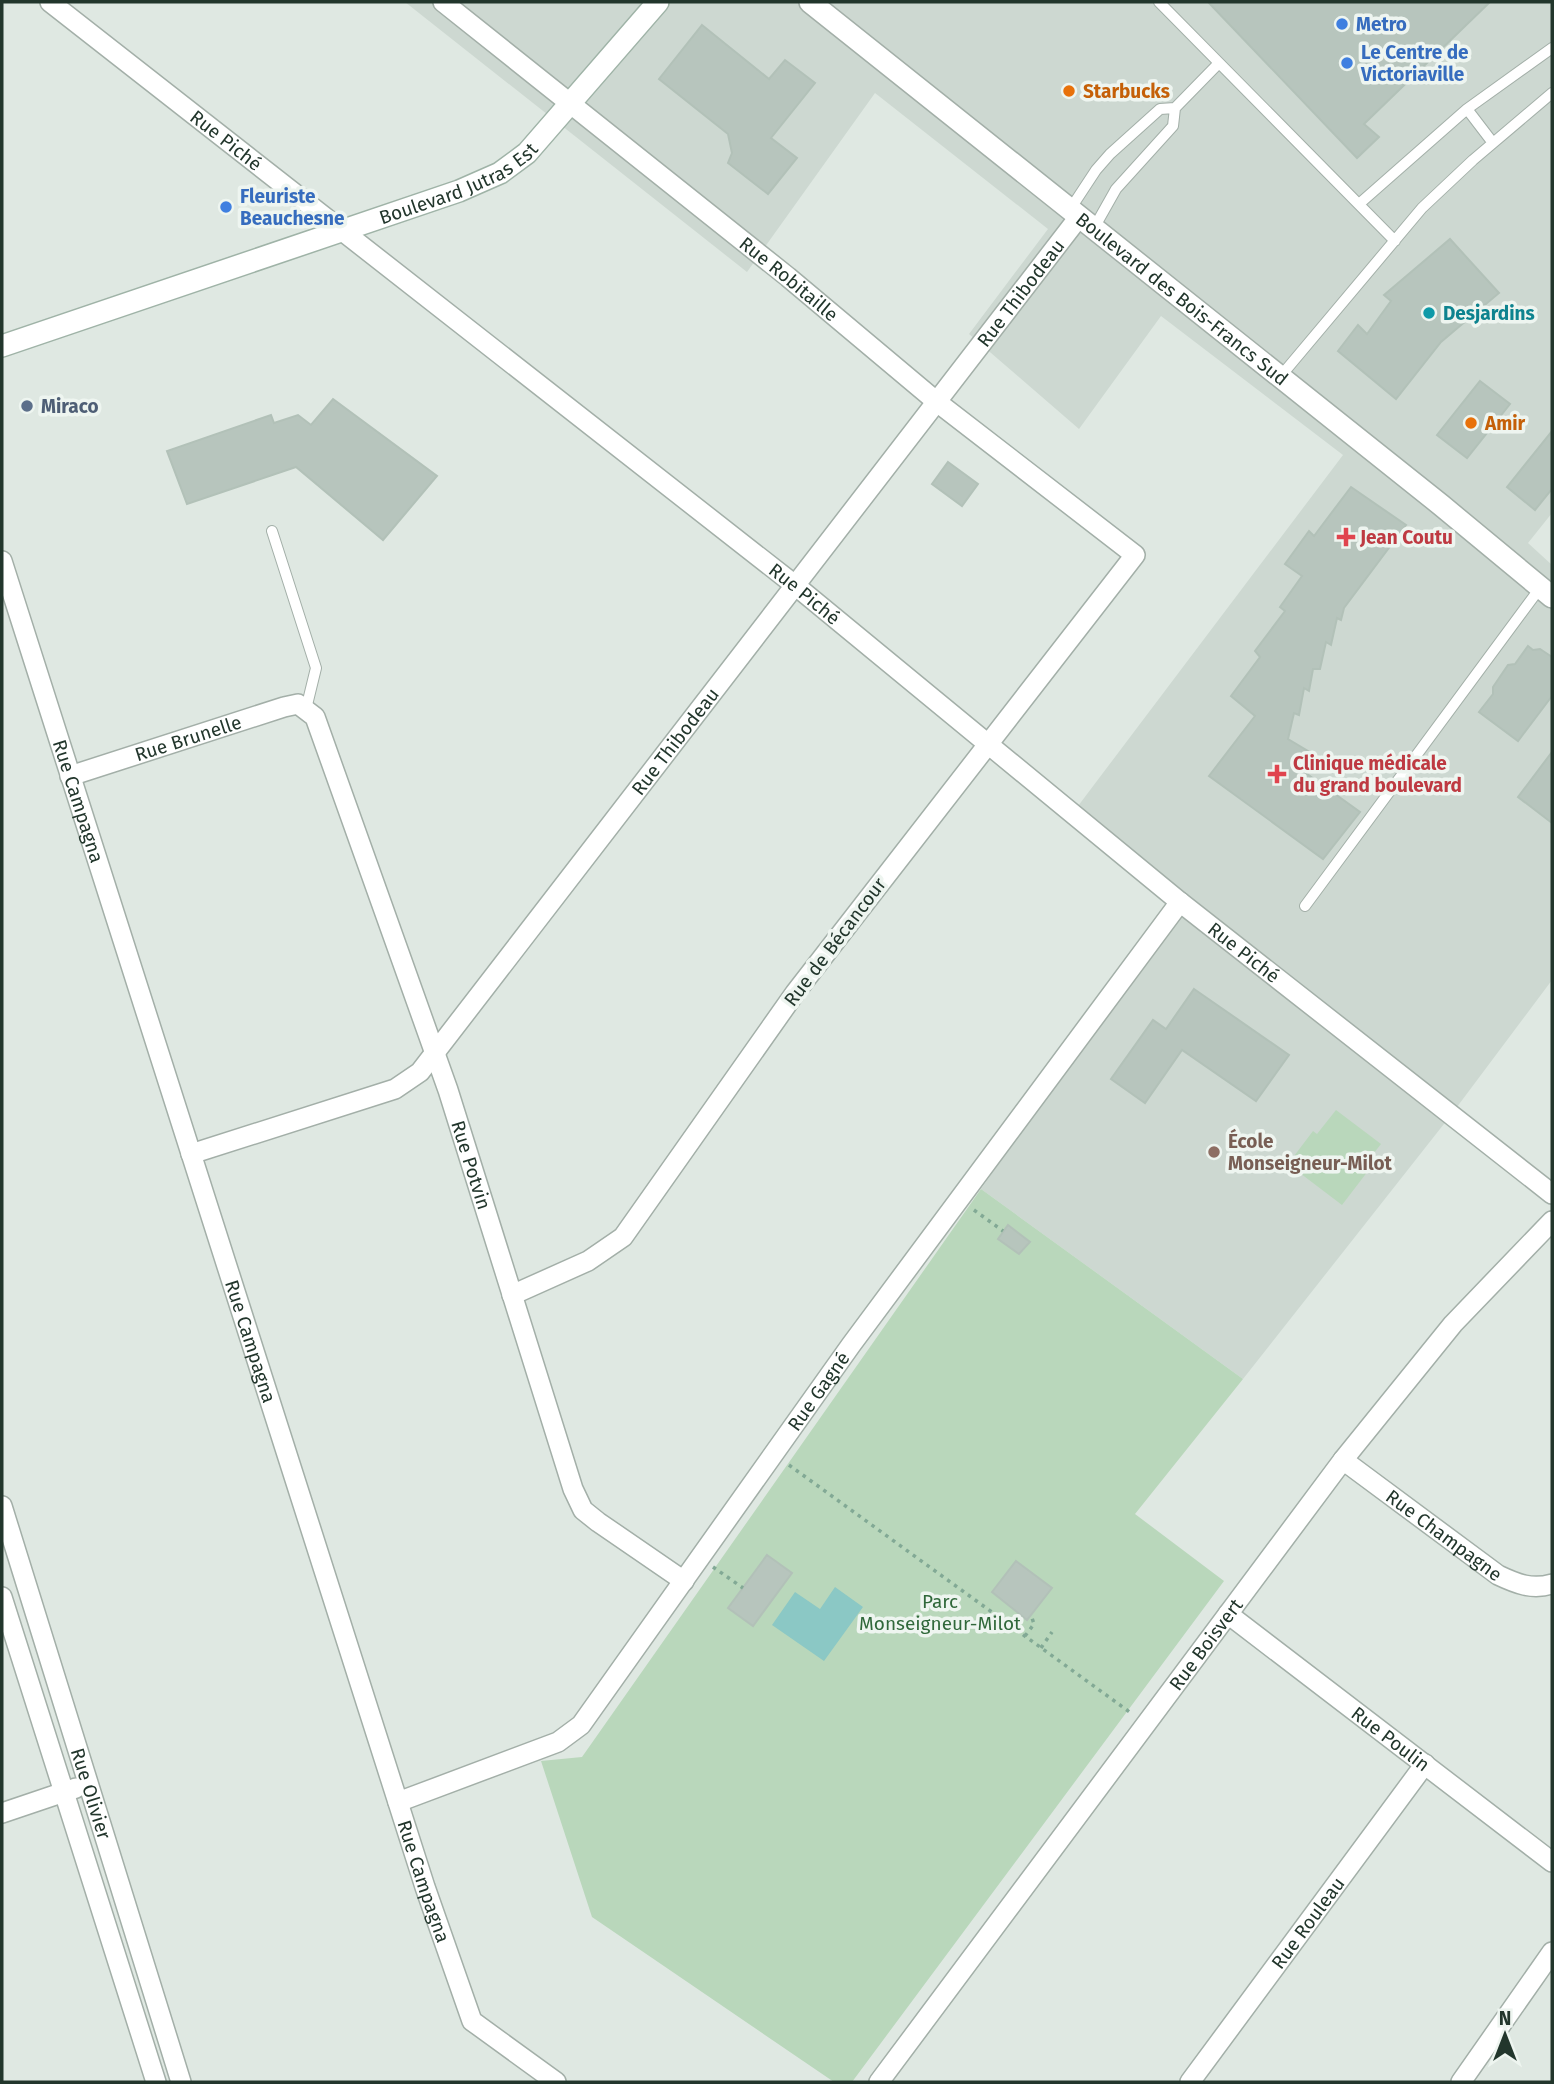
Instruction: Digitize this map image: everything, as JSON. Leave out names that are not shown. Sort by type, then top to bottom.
[{"type":"street","name":"Rue Piché","points":[[50,2],[796,586],[1180,902],[1552,1195]]},
{"type":"street","name":"Rue Robitaille","points":[[443,2],[788,276],[937,402],[1135,555]]},
{"type":"street","name":"Boulevard Jutras Est","points":[[2,346],[459,191],[500,173],[527,153],[658,2]]},
{"type":"street","name":"Boulevard des Bois-Francs Sud","points":[[810,2],[1546,592]]},
{"type":"street","name":"Rue Thibodeau","points":[[191,1154],[395,1089],[420,1072],[1081,218]]},
{"type":"street","name":"Rue de Bécancour","points":[[512,1296],[588,1261],[623,1237],[795,992],[1135,555]]},
{"type":"street","name":"Rue Campagna","points":[[2,561],[425,1887],[472,2021],[556,2082]]},
{"type":"street","name":"Rue Brunelle","points":[[70,776],[284,707],[298,704],[306,709]]},
{"type":"street","name":"Rue Potvin","points":[[306,709],[315,717],[435,1051],[573,1489],[583,1510],[684,1581]]},
{"type":"street","name":"Rue Gagné","points":[[398,1802],[558,1742],[581,1725],[773,1453],[1180,902]]},
{"type":"street","name":"Rue Boisvert","points":[[879,2082],[1343,1460],[1453,1324],[1552,1221]]},
{"type":"street","name":"Rue Champagne","points":[[1343,1460],[1498,1575],[1521,1585],[1540,1588],[1552,1584]]},
{"type":"street","name":"Rue Olivier","points":[[2,1506],[86,1784],[181,2082]]},
{"type":"street","name":"Rue Olivier","points":[[2,1597],[156,2082]]},
{"type":"street","name":"Rue Poulin","points":[[1228,1614],[1552,1862]]},
{"type":"street","name":"Rue Rouleau","points":[[1190,2082],[1425,1764]]},
{"type":"street","points":[[2,1813],[86,1784]]},
{"type":"street","points":[[1461,2082],[1552,1952]]},
{"type":"lane","points":[[1159,2],[1395,241]]},
{"type":"lane","points":[[1359,204],[1467,109],[1552,48]]},
{"type":"lane","points":[[1081,218],[1116,189],[1174,126],[1175,108],[1219,63]]},
{"type":"lane","points":[[1280,377],[1422,208],[1552,93]]},
{"type":"lane","points":[[1081,218],[1096,170],[1160,109],[1175,108]]},
{"type":"lane","points":[[1467,109],[1493,143]]},
{"type":"lane","points":[[272,531],[316,668],[306,709]]},
{"type":"lane","points":[[1306,906],[1546,592]]},
{"type":"lane","points":[[139,2026],[161,2020]]},
{"type":"path","points":[[959,1200],[1003,1231]]},
{"type":"path","points":[[773,1453],[1146,1724]]},
{"type":"path","points":[[700,1558],[743,1588]]},
{"type":"path","points":[[1025,1636],[1034,1622],[1031,1615]]},
{"type":"path","points":[[1041,1648],[1052,1632]]},
{"type":"shaded area","points":[[405,2],[1552,2],[1552,513],[1528,543],[1552,565],[1552,980],[1451,1115],[1243,1379],[981,1189],[1180,903],[1072,814],[1343,455],[1161,316],[1079,429],[969,334],[1048,229],[875,93],[747,272]]},
{"type":"green space","points":[[1336,1110],[1381,1144],[1363,1167],[1368,1171],[1342,1205],[1288,1164],[1313,1131],[1317,1134]]},
{"type":"green space","name":"Parc Monseigneur-Milot","points":[[981,1189],[1243,1379],[1135,1514],[1224,1581],[852,2082],[834,2082],[592,1917],[541,1761],[582,1757]]},
{"type":"water","points":[[835,1587],[863,1607],[824,1661],[772,1625],[795,1592],[820,1609]]},
{"type":"building","name":"Le Centre de Victoriaville","points":[[1208,2],[1490,2],[1364,124],[1379,137],[1357,158]]},
{"type":"building","points":[[702,25],[769,79],[785,60],[815,83],[771,138],[797,158],[768,194],[728,163],[732,153],[728,134],[659,79]]},
{"type":"building","name":"Desjardins","points":[[1450,239],[1499,293],[1441,342],[1396,399],[1338,351],[1358,325],[1367,334],[1391,301],[1384,295]]},
{"type":"building","points":[[1480,381],[1510,404],[1467,458],[1437,435]]},
{"type":"building","points":[[333,399],[437,476],[383,540],[296,467],[187,504],[167,451],[271,415],[274,423],[298,415],[311,425]]},
{"type":"building","points":[[1552,431],[1552,489],[1535,510],[1507,487]]},
{"type":"building","points":[[948,462],[978,484],[962,506],[932,484]]},
{"type":"building","points":[[1351,487],[1406,525],[1344,608],[1341,620],[1337,618],[1331,645],[1326,642],[1320,669],[1313,669],[1309,691],[1304,688],[1299,715],[1294,713],[1288,739],[1308,751],[1296,766],[1360,812],[1323,859],[1209,776],[1255,716],[1231,696],[1260,657],[1255,651],[1285,611],[1280,607],[1302,576],[1285,564],[1309,531],[1314,536]]},
{"type":"building","points":[[1528,646],[1533,650],[1540,649],[1552,657],[1552,696],[1518,741],[1479,712],[1493,694],[1493,687],[1508,665],[1515,664]]},
{"type":"building","points":[[1552,752],[1552,823],[1518,797]]},
{"type":"building","points":[[1194,989],[1289,1055],[1256,1101],[1182,1050],[1145,1103],[1111,1079],[1153,1020],[1166,1029]]},
{"type":"building","points":[[1008,1225],[1030,1242],[1019,1254],[998,1239]]},
{"type":"building","points":[[767,1555],[792,1573],[753,1626],[728,1608]]},
{"type":"building","points":[[1016,1561],[1052,1588],[1027,1620],[992,1592]]},
{"type":"place","name":"Metro","points":[[1342,24]]},
{"type":"place","name":"Le Centre de Victoriaville","points":[[1347,63]]},
{"type":"place","name":"Starbucks","points":[[1069,91]]},
{"type":"place","name":"Fleuriste Beauchesne","points":[[226,207]]},
{"type":"place","name":"Desjardins","points":[[1429,313]]},
{"type":"place","name":"Miraco","points":[[27,406]]},
{"type":"place","name":"Amir","points":[[1471,423]]},
{"type":"place","name":"Jean Coutu","points":[[1346,537]]},
{"type":"place","name":"Clinique médicale du grand boulevard","points":[[1277,774]]},
{"type":"place","name":"École Monseigneur-Milot","points":[[1214,1152]]}]
